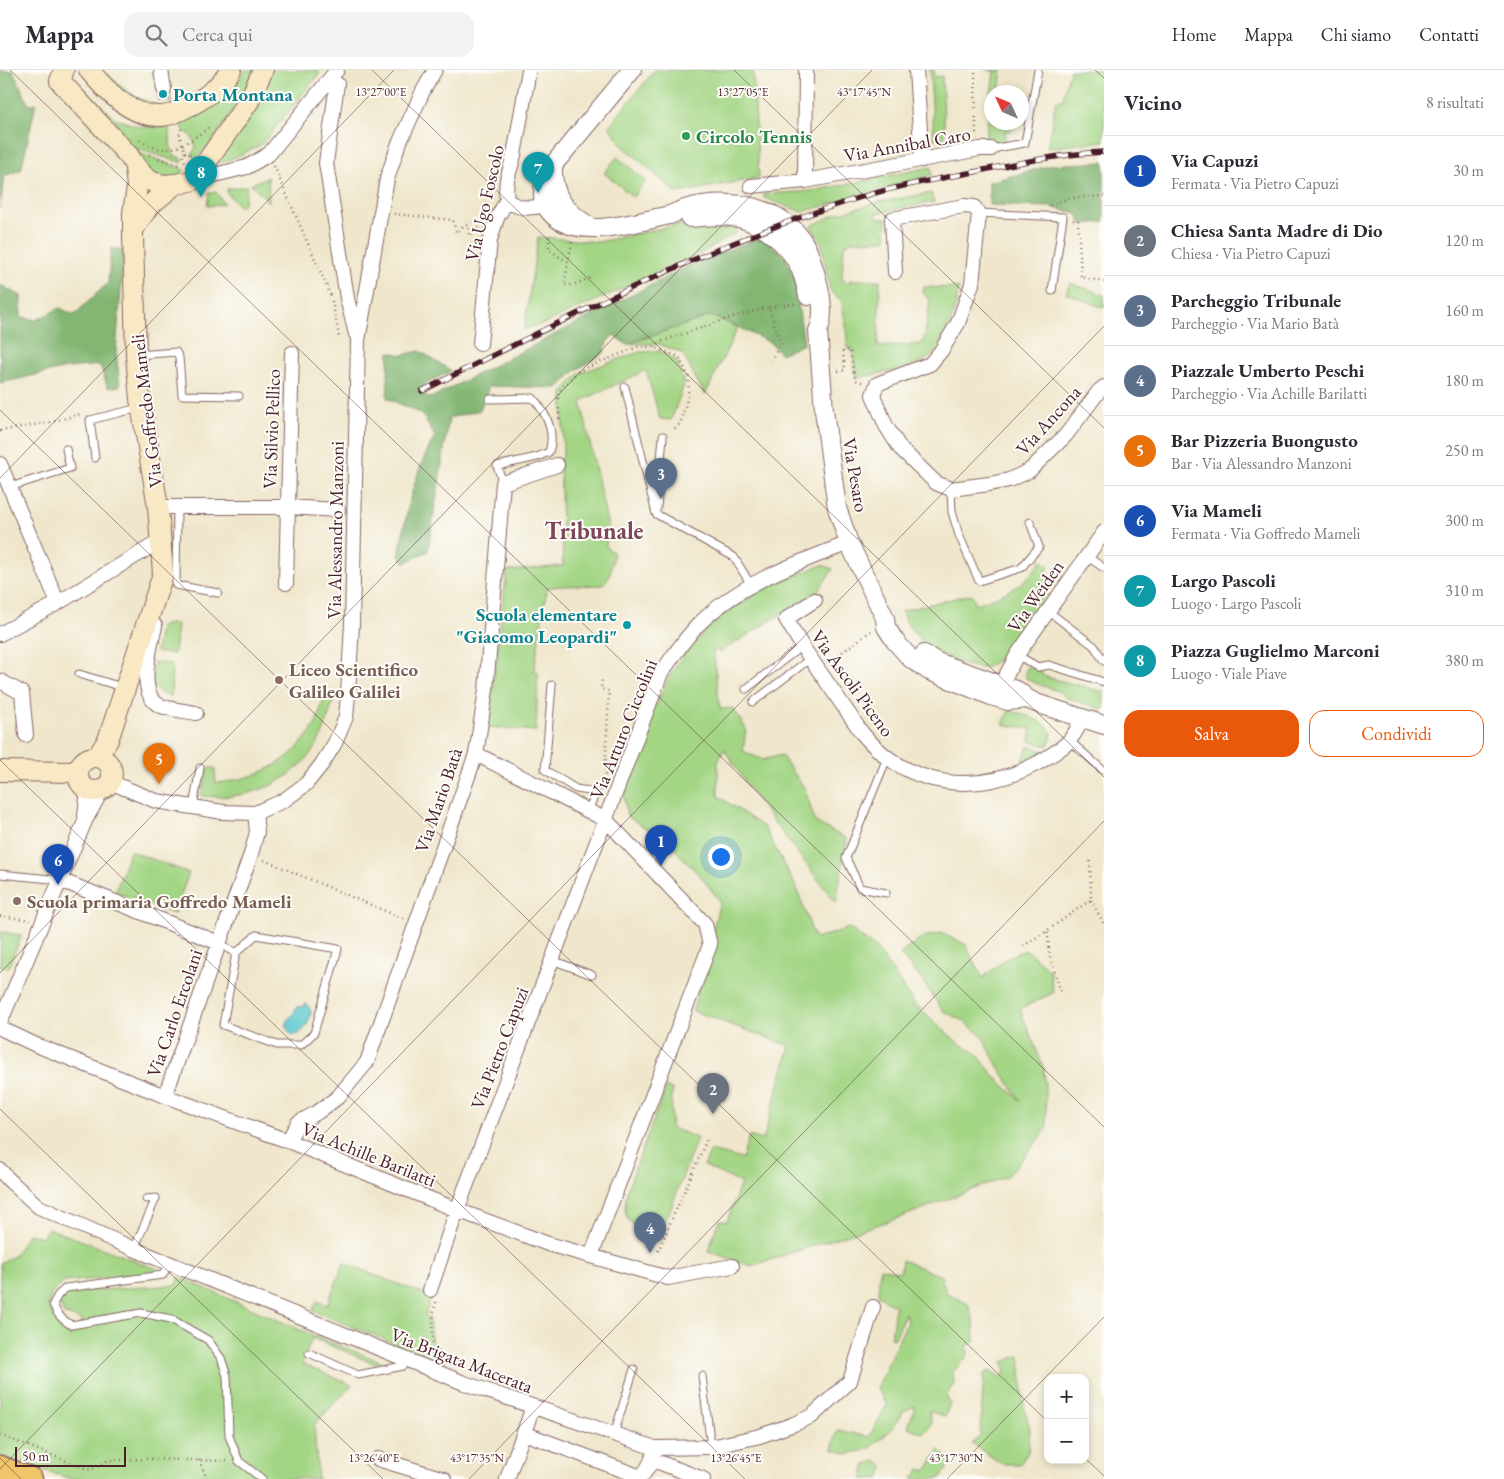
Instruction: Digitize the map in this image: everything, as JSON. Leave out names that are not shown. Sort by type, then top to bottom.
[{"type":"main road","points":[[88,70],[112,94],[136,111],[156,116],[169,114],[202,100],[211,93],[231,70]]},
{"type":"main road","points":[[133,230],[149,206],[191,173],[249,101],[264,70]]},
{"type":"main road","points":[[58,74],[129,156],[135,168],[155,183],[174,185]]},
{"type":"main road","name":"Via Goffredo Mameli","points":[[97,776],[107,753],[108,740],[163,574],[162,543],[167,506],[142,407],[136,355],[133,230],[133,213],[137,187],[135,168]]},
{"type":"main road","points":[[0,771],[97,776]]},
{"type":"main road","points":[[1,1468],[32,1479]]},
{"type":"street","points":[[161,70],[164,89]]},
{"type":"street","name":"Via Alessandro Manzoni","points":[[97,776],[156,801],[223,812],[255,813],[282,801],[306,784],[322,764],[335,743],[346,717],[352,624],[351,340],[387,179],[398,146],[423,91],[435,70]]},
{"type":"street","name":"Via Ugo Foscolo","points":[[480,344],[490,240],[497,218],[507,200],[507,180],[514,155],[529,70]]},
{"type":"street","points":[[507,200],[513,205],[519,206],[552,201],[553,165],[632,70]]},
{"type":"street","points":[[805,181],[806,70]]},
{"type":"street","points":[[916,70],[922,160]]},
{"type":"street","points":[[191,173],[247,167],[269,154],[334,74]]},
{"type":"street","points":[[334,74],[337,84],[326,163],[347,298],[351,340]]},
{"type":"street","name":"Via Annibal Caro","points":[[751,186],[805,181],[980,149],[991,150]]},
{"type":"street","name":"Via Pesaro","points":[[552,201],[551,214],[563,224],[594,229],[670,215],[681,209],[714,204],[733,204],[750,207],[781,219],[802,239],[819,286],[822,323],[818,331],[824,410],[837,508],[849,543],[885,618],[886,627],[910,658],[929,672],[1008,701],[1028,699]]},
{"type":"street","points":[[894,272],[892,219],[964,206],[974,207],[979,212],[972,284],[958,323],[941,351],[930,364],[877,384],[873,395],[886,426],[900,448],[936,483],[951,489]]},
{"type":"street","name":"Via Silvio Pellico","points":[[286,584],[292,353]]},
{"type":"street","name":"Via Ancona","points":[[951,489],[972,488],[1003,481],[1029,471],[1066,435],[1104,382]]},
{"type":"street","points":[[0,464],[58,603]]},
{"type":"street","points":[[503,483],[557,465]]},
{"type":"street","name":"Via Mario Batà","points":[[288,1141],[298,1123],[318,1112],[338,1097],[367,1062],[476,754],[486,690],[503,483]]},
{"type":"street","name":"Via Silvio Pellico","points":[[167,506],[287,507],[338,510]]},
{"type":"street","name":"Via Weiden","points":[[1001,685],[1017,655],[1104,532]]},
{"type":"street","points":[[0,634],[58,603],[152,546],[162,543]]},
{"type":"street","name":"Via Arturo Ciccolini","points":[[606,820],[661,674],[688,636],[717,607],[751,585],[819,553],[849,543]]},
{"type":"street","name":"Via Ascoli Piceno","points":[[815,600],[786,619],[802,646],[873,746],[887,758],[911,773],[927,778],[967,784],[1006,776],[1030,767],[1053,754],[1070,741],[1077,732],[1082,718]]},
{"type":"street","name":"Via Pesaro","points":[[885,618],[892,620],[903,635],[918,650],[937,662],[1018,691],[1028,699],[1104,725]]},
{"type":"street","points":[[147,622],[155,626],[145,679],[150,696],[159,706],[196,712]]},
{"type":"street","name":"Via Pesaro","points":[[929,672],[933,669],[986,688],[995,689],[1001,685]]},
{"type":"street","points":[[0,681],[22,693],[26,735]]},
{"type":"street","points":[[476,754],[606,820],[705,924],[710,945],[591,1256]]},
{"type":"street","name":"Via Goffredo Mameli","points":[[0,1023],[34,925],[60,880],[85,821],[97,776]]},
{"type":"street","name":"Via Carlo Ercolani","points":[[165,1096],[251,854],[257,832],[255,813]]},
{"type":"street","name":"Via Pietro Capuzi","points":[[430,1290],[457,1210],[606,820]]},
{"type":"street","name":"Via Carlo Ercolani","points":[[60,880],[219,943]]},
{"type":"street","name":"Via Achille Barilatti","points":[[0,1028],[36,1045],[165,1096],[288,1141],[457,1210],[548,1244],[668,1278],[732,1266]]},
{"type":"street","name":"Via Brigata Macerata","points":[[0,1170],[38,1207],[134,1249],[446,1375],[614,1434],[654,1454],[711,1447],[760,1436],[812,1416],[850,1381],[873,1307]]},
{"type":"street","points":[[507,1479],[533,1407]]},
{"type":"street","points":[[524,1433],[641,1476],[648,1470],[654,1454],[703,1479]]},
{"type":"street","points":[[378,1459],[439,1478]]},
{"type":"lane","name":"Via Annibal Caro","points":[[991,150],[1025,143],[1038,70]]},
{"type":"lane","points":[[979,212],[1063,217],[1052,290]]},
{"type":"lane","points":[[136,355],[176,352],[179,357],[182,395],[239,396]]},
{"type":"lane","points":[[625,387],[656,514],[734,557],[751,585]]},
{"type":"lane","points":[[490,399],[533,398],[544,410],[548,420],[552,445],[549,452],[537,457],[497,466],[503,483]]},
{"type":"lane","points":[[95,458],[90,420],[142,407]]},
{"type":"lane","points":[[656,514],[664,436]]},
{"type":"lane","points":[[10,486],[70,468],[66,449]]},
{"type":"lane","points":[[951,489],[952,512],[959,535],[979,581],[1021,568],[1039,547],[1030,522]]},
{"type":"lane","points":[[167,506],[176,585],[218,593]]},
{"type":"lane","points":[[1086,556],[1104,568]]},
{"type":"lane","points":[[1048,611],[1094,646],[1104,661]]},
{"type":"lane","points":[[746,689],[802,646]]},
{"type":"lane","points":[[1017,655],[1038,667],[1049,665],[1104,682]]},
{"type":"lane","points":[[753,702],[815,663]]},
{"type":"lane","points":[[79,674],[125,688]]},
{"type":"lane","points":[[552,685],[545,770],[576,790],[596,792],[588,811]]},
{"type":"lane","points":[[1070,741],[1104,771]]},
{"type":"lane","points":[[886,893],[860,888],[846,858],[887,758]]},
{"type":"lane","points":[[193,807],[200,768]]},
{"type":"lane","points":[[0,874],[60,880]]},
{"type":"lane","points":[[256,935],[338,949],[314,1033],[301,1045],[277,1045],[222,1025],[236,953],[256,935]]},
{"type":"lane","points":[[219,943],[236,953]]},
{"type":"lane","points":[[552,960],[592,975]]},
{"type":"lane","points":[[134,1249],[156,1198],[146,1198]]},
{"type":"lane","points":[[169,1263],[163,1275],[66,1288],[58,1295],[53,1304],[60,1318],[71,1325],[141,1313],[171,1319],[208,1340],[221,1358],[227,1376],[229,1436],[239,1461],[262,1479]]},
{"type":"lane","points":[[309,1353],[358,1375],[403,1366],[405,1359]]},
{"type":"lane","points":[[614,1434],[634,1369]]},
{"type":"lane","points":[[702,1376],[711,1447]]},
{"type":"path","points":[[969,139],[976,138],[975,72]]},
{"type":"path","points":[[134,136],[150,147],[164,149],[183,146],[212,123]]},
{"type":"path","points":[[179,135],[185,152],[182,155],[191,173]]},
{"type":"path","points":[[269,154],[331,296]]},
{"type":"path","points":[[1047,216],[1048,207],[1055,202],[1072,198],[1104,196]]},
{"type":"path","points":[[381,212],[453,220],[456,232],[464,225],[468,225],[469,235],[471,235],[476,227],[478,228]]},
{"type":"path","points":[[1072,216],[1072,220],[1078,220],[1081,277],[1104,282]]},
{"type":"path","points":[[549,236],[549,249],[568,261]]},
{"type":"path","points":[[572,238],[564,284],[573,285],[590,278]]},
{"type":"path","points":[[654,348],[660,342],[723,320],[769,306],[797,304]]},
{"type":"path","points":[[333,306],[339,336],[351,340]]},
{"type":"path","points":[[769,306],[781,344],[771,360]]},
{"type":"path","points":[[850,350],[855,380],[869,384],[874,389]]},
{"type":"path","points":[[0,431],[51,422],[86,413]]},
{"type":"path","points":[[815,663],[844,652],[871,631]]},
{"type":"path","points":[[596,792],[605,775],[610,691],[601,689],[602,678]]},
{"type":"path","points":[[251,854],[415,924]]},
{"type":"path","points":[[1090,860],[1092,900],[1104,924]]},
{"type":"path","points":[[1023,946],[1047,932],[1068,915],[1092,900]]},
{"type":"path","points":[[0,916],[34,925]]},
{"type":"path","points":[[1047,932],[1050,942],[1049,955],[1061,994]]},
{"type":"path","points":[[658,1251],[708,1137]]},
{"type":"path","points":[[430,1290],[438,1297],[433,1314],[433,1342],[448,1367],[446,1375]]},
{"type":"path","points":[[0,1435],[90,1470],[109,1460],[239,1461]]},
{"type":"path","points":[[199,1460],[207,1479]]},
{"type":"green space","points":[[0,70],[13,71],[29,105],[36,103],[21,170],[4,176],[0,209]]},
{"type":"green space","points":[[245,70],[256,70],[252,81],[211,143],[195,159],[192,154],[196,147],[191,135],[184,131],[181,123],[200,114],[217,102]]},
{"type":"green space","points":[[270,70],[317,70],[320,73],[262,144],[236,157],[221,163],[218,162]]},
{"type":"green space","name":"Circolo Tennis","points":[[655,70],[753,70],[759,178],[677,193],[622,145],[609,126]]},
{"type":"green space","points":[[930,70],[934,70],[934,77],[942,76],[945,138],[934,139]]},
{"type":"green space","points":[[987,70],[1002,70],[1000,85],[992,85],[994,71]]},
{"type":"green space","points":[[1070,70],[1104,70],[1104,141],[1047,148],[1056,101],[1062,101]]},
{"type":"green space","points":[[107,73],[129,92],[156,105],[153,107],[127,94],[105,75]]},
{"type":"green space","points":[[81,87],[116,119],[141,127],[168,127],[173,155],[181,158],[183,163],[131,147],[77,91]]},
{"type":"green space","points":[[987,130],[1011,130],[1005,131],[1005,142],[991,144],[991,141],[985,142]]},
{"type":"green space","points":[[133,151],[183,169],[184,172],[170,179],[150,172]]},
{"type":"green space","points":[[617,157],[646,181],[633,197],[604,173]]},
{"type":"green space","points":[[1104,162],[1104,222],[1082,224],[1077,214],[1052,207],[989,205],[989,182],[1052,165]]},
{"type":"green space","points":[[931,167],[932,175],[802,212],[764,198],[764,194],[813,191]]},
{"type":"green space","points":[[268,177],[269,202],[251,184]]},
{"type":"green space","points":[[247,186],[244,204],[240,207],[227,193],[227,189]]},
{"type":"green space","points":[[216,192],[224,204],[207,206],[209,193]]},
{"type":"green space","points":[[931,193],[934,202],[876,213],[877,218],[887,219],[886,240],[851,241],[844,246],[842,280],[849,283],[850,280],[880,280],[878,347],[922,344],[930,301],[923,292],[924,287],[959,288],[944,338],[932,355],[917,364],[857,378],[852,349],[847,348],[846,325],[841,299],[830,290],[821,242],[811,226],[836,214],[879,202]]},
{"type":"green space","points":[[701,222],[725,222],[737,232],[702,253],[543,324],[524,329],[538,237],[599,242],[672,226]]},
{"type":"green space","points":[[762,237],[786,257],[794,277],[804,344],[781,354],[769,342],[723,320],[710,316],[626,344],[613,335],[607,342],[604,353],[576,370],[558,388],[489,386],[480,410],[449,418],[428,551],[405,563],[399,556],[408,510],[421,465],[435,437],[422,414],[387,398],[389,352],[402,355],[420,351],[451,371],[425,384],[421,389],[423,394],[431,398],[694,263]]},
{"type":"green space","points":[[111,248],[124,250],[116,352],[120,386],[108,388],[100,365],[67,368],[0,383],[0,285],[21,296],[21,317],[36,320],[60,308],[74,315],[108,283]]},
{"type":"green space","points":[[1070,283],[1104,295],[1104,308],[1066,293]]},
{"type":"green space","points":[[711,316],[738,327],[705,395],[682,353],[659,344],[628,344]]},
{"type":"green space","points":[[660,351],[677,361],[684,385],[671,420],[660,419],[646,370],[581,401],[608,527],[606,547],[614,553],[609,577],[603,585],[547,588],[534,671],[538,672],[536,731],[488,727],[507,571],[563,566],[560,460],[563,456],[563,391],[580,373],[639,352]]},
{"type":"green space","points":[[1041,560],[1049,566],[1046,572],[1053,583],[1010,645],[991,665],[983,668],[956,662],[929,647],[912,631],[901,611],[972,594],[976,604],[1005,593],[1021,583]]},
{"type":"green space","points":[[822,565],[833,569],[818,591],[720,652],[713,649],[720,709],[733,708],[746,729],[743,751],[763,760],[781,755],[805,789],[815,822],[847,839],[836,903],[755,797],[724,749],[718,762],[718,796],[764,827],[796,887],[815,939],[849,928],[876,948],[915,1004],[958,1043],[976,1053],[995,1077],[1021,1101],[997,1065],[982,1036],[964,1021],[943,1011],[922,980],[900,954],[923,937],[941,933],[965,944],[983,978],[1009,957],[1027,950],[1050,971],[1053,993],[1020,1009],[1044,1069],[1047,1129],[1008,1176],[904,1216],[751,1266],[708,1251],[719,1221],[727,1221],[741,1183],[704,1166],[711,1151],[742,1159],[749,1136],[763,1140],[790,1046],[693,1011],[720,901],[702,878],[669,843],[627,816],[624,797],[653,711],[671,674],[688,649],[717,619],[767,586]]},
{"type":"green space","points":[[168,624],[177,624],[174,654],[156,652],[160,627]]},
{"type":"green space","points":[[154,662],[172,664],[171,696],[158,691],[153,684]]},
{"type":"green space","points":[[1028,667],[1041,671],[1043,676],[1104,692],[1104,710],[1065,697],[1060,692],[1032,682],[1026,678],[1025,672]]},
{"type":"green space","points":[[325,697],[333,702],[322,735],[312,751],[287,776],[272,785],[238,795],[220,797],[201,796],[208,768],[215,768],[216,783],[246,778],[272,767],[284,759],[305,739],[314,726]]},
{"type":"green space","points":[[1009,710],[1044,724],[1052,733],[1051,740],[1047,746],[1030,741],[1031,729],[1015,726],[1014,728],[1003,724]]},
{"type":"green space","points":[[1028,746],[1044,751],[1022,763]]},
{"type":"green space","points":[[130,851],[189,873],[174,914],[115,892]]},
{"type":"green space","points":[[1,932],[22,935],[8,968],[0,966]]},
{"type":"green space","points":[[666,1087],[672,1089],[671,1128],[697,1138],[668,1216],[657,1227],[644,1230],[633,1225],[626,1215],[627,1190]]},
{"type":"green space","points":[[48,1228],[157,1269],[156,1273],[64,1282],[52,1292],[48,1305],[56,1321],[74,1330],[83,1321],[64,1314],[59,1303],[69,1292],[176,1285],[179,1277],[312,1335],[390,1365],[380,1366],[312,1338],[302,1364],[352,1385],[314,1425],[318,1479],[71,1479],[0,1456],[0,1263],[14,1256],[28,1234],[42,1237]]},
{"type":"green space","points":[[902,1260],[941,1276],[946,1292],[968,1304],[974,1321],[975,1341],[966,1347],[969,1351],[964,1361],[953,1372],[954,1384],[946,1396],[950,1403],[945,1417],[929,1411],[931,1424],[923,1434],[908,1427],[915,1406],[903,1411],[893,1428],[869,1449],[848,1454],[832,1449],[838,1430],[869,1437],[887,1405],[877,1388],[907,1322],[905,1313],[895,1338],[891,1339],[895,1306],[878,1295],[880,1268],[900,1272]]},
{"type":"green space","points":[[344,1263],[431,1297],[425,1316],[429,1318],[434,1359],[313,1311],[317,1301],[327,1305]]},
{"type":"green space","points":[[1020,1355],[1024,1407],[1030,1429],[1028,1452],[1020,1464],[1002,1464],[972,1444],[980,1436],[984,1374],[989,1371],[1002,1377],[1006,1370],[1003,1362]]},
{"type":"green space","points":[[939,1450],[951,1459],[940,1479],[913,1479],[920,1469],[926,1471]]},
{"type":"green space","points":[[876,1461],[884,1467],[880,1479],[862,1479],[866,1464]]},
{"type":"water","points":[[306,1003],[311,1011],[309,1019],[302,1031],[293,1035],[287,1028],[287,1020],[292,1016],[297,1007],[304,1006]]},
{"type":"tunnel","points":[[164,89],[165,102]]},
{"type":"railway","points":[[422,391],[633,287],[741,240],[796,219],[867,195],[912,184],[1039,159],[1104,152]]},
{"type":"place","name":"Porta Montana","points":[[163,94]]},
{"type":"place","name":"Circolo Tennis","points":[[686,136]]},
{"type":"place","name":"Largo Pascoli","points":[[538,193]]},
{"type":"place","name":"Piazza Guglielmo Marconi","points":[[201,197]]},
{"type":"place","name":"Parcheggio Tribunale","points":[[661,499]]},
{"type":"place","name":"Scuola elementare \"Giacomo Leopardi\"","points":[[627,625]]},
{"type":"place","name":"Liceo Scientifico Galileo Galilei","points":[[279,680]]},
{"type":"place","name":"Bar Pizzeria Buongusto","points":[[159,784]]},
{"type":"place","name":"Via Capuzi","points":[[661,866]]},
{"type":"place","name":"Via Mameli","points":[[58,885]]},
{"type":"place","name":"Scuola primaria Goffredo Mameli","points":[[17,901]]},
{"type":"place","name":"Chiesa Santa Madre di Dio","points":[[713,1114]]},
{"type":"place","name":"Piazzale Umberto Peschi","points":[[650,1253]]},
{"type":"district","name":"Tribunale","points":[[594,531]]}]
